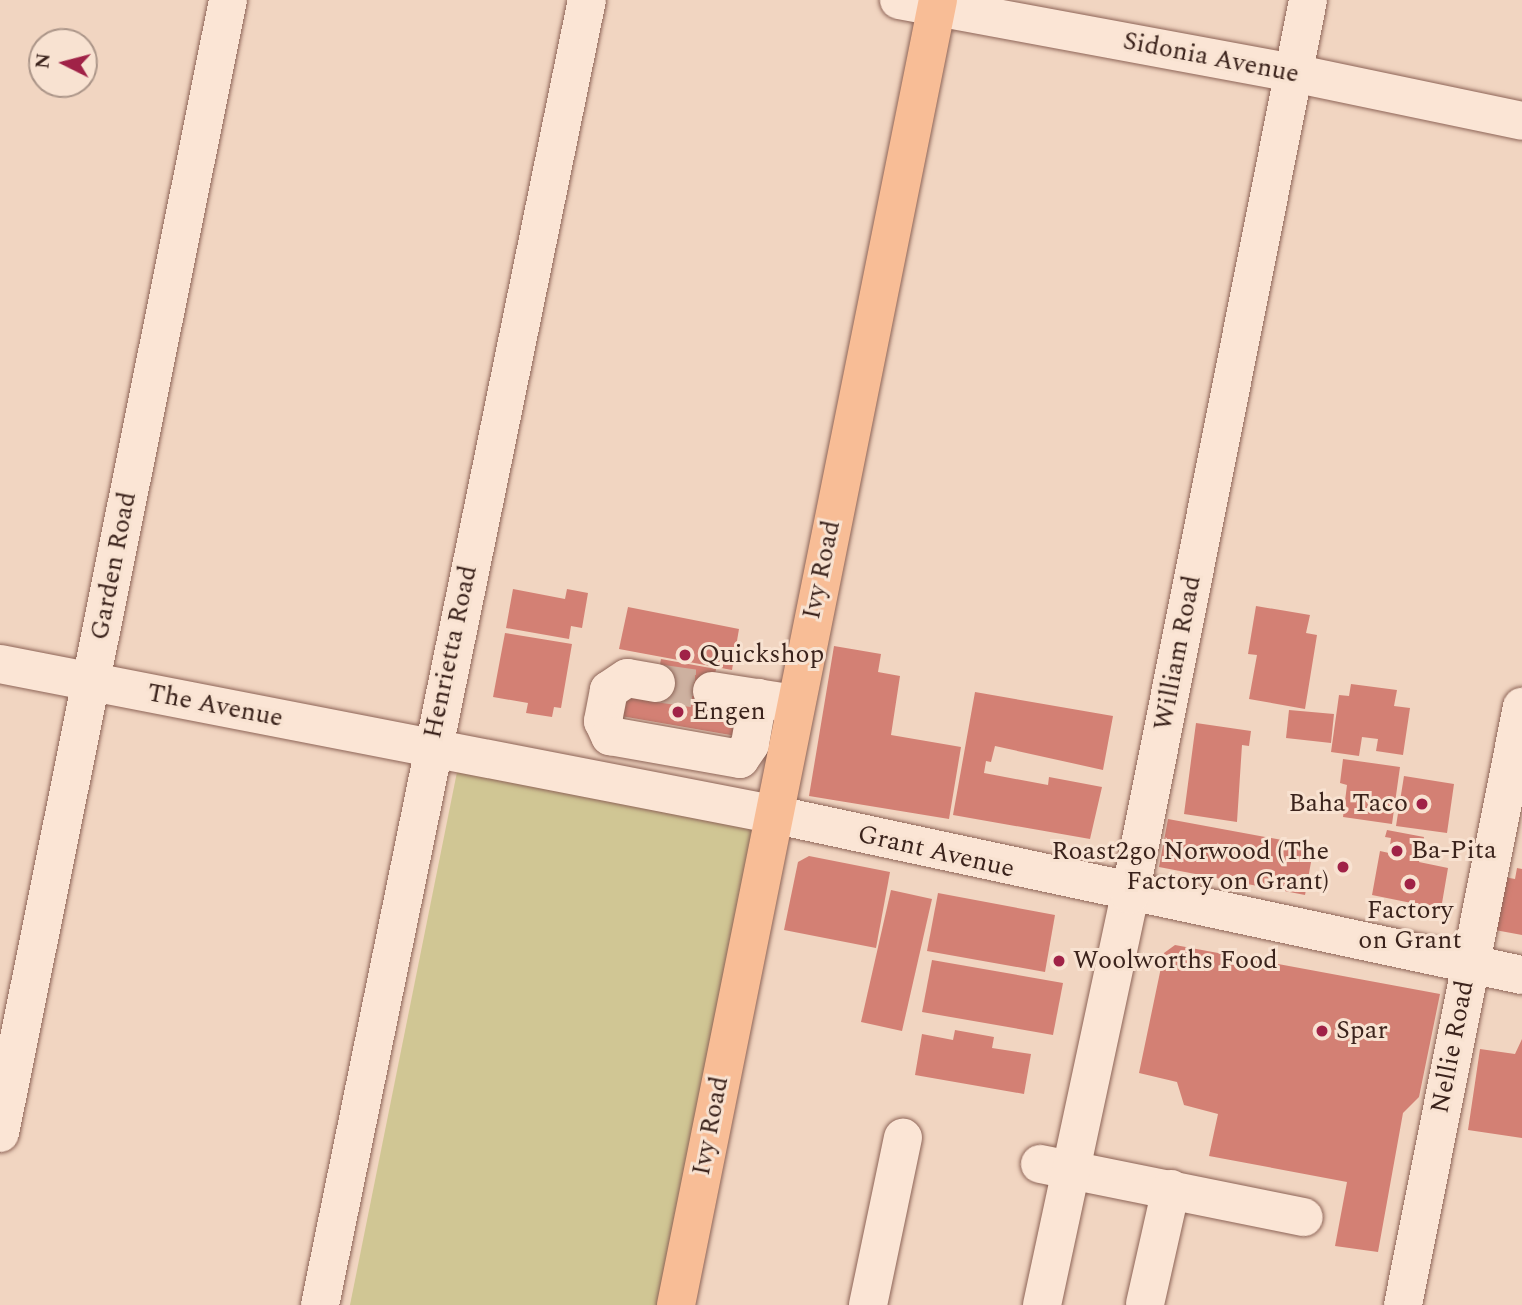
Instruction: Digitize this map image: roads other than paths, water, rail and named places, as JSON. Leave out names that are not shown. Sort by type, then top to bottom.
[{"type":"main road","name":"Ivy Road","points":[[676,1305],[772,814],[776,701],[937,4]]},
{"type":"street","name":"Garden Road","points":[[0,1133],[228,0]]},
{"type":"street","name":"Henrietta Road","points":[[320,1305],[431,748],[587,0]]},
{"type":"street","name":"Sidonia Avenue","points":[[899,0],[937,4],[1293,73],[1522,121]]},
{"type":"street","name":"William Road","points":[[1042,1305],[1055,1167],[1130,894],[1308,0]]},
{"type":"street","name":"The Avenue","points":[[0,664],[431,748]]},
{"type":"street","points":[[656,683],[617,681],[609,690],[603,722],[610,736],[740,759],[776,701],[712,691]]},
{"type":"street","name":"Nellie Road","points":[[1403,1305],[1522,706]]},
{"type":"street","points":[[642,789],[652,745]]},
{"type":"street","name":"Grant Avenue","points":[[431,748],[772,814],[1130,894],[1522,975]]},
{"type":"street","points":[[868,1305],[903,1138]]},
{"type":"street","points":[[1055,1167],[1304,1217]]},
{"type":"street","points":[[1145,1304],[1171,1189]]},
{"type":"tunnel","points":[[656,683],[712,691]]},
{"type":"place","name":"Quickshop","points":[[685,655]]},
{"type":"place","name":"Engen","points":[[678,712]]},
{"type":"place","name":"Baha Taco","points":[[1422,804]]},
{"type":"place","name":"Ba-Pita","points":[[1397,851]]},
{"type":"place","name":"Roast2go Norwood (The Factory on Grant)","points":[[1343,867]]},
{"type":"place","name":"Factory on Grant","points":[[1410,884]]},
{"type":"place","name":"Woolworths Food","points":[[1059,961]]},
{"type":"place","name":"Spar","points":[[1322,1031]]}]
